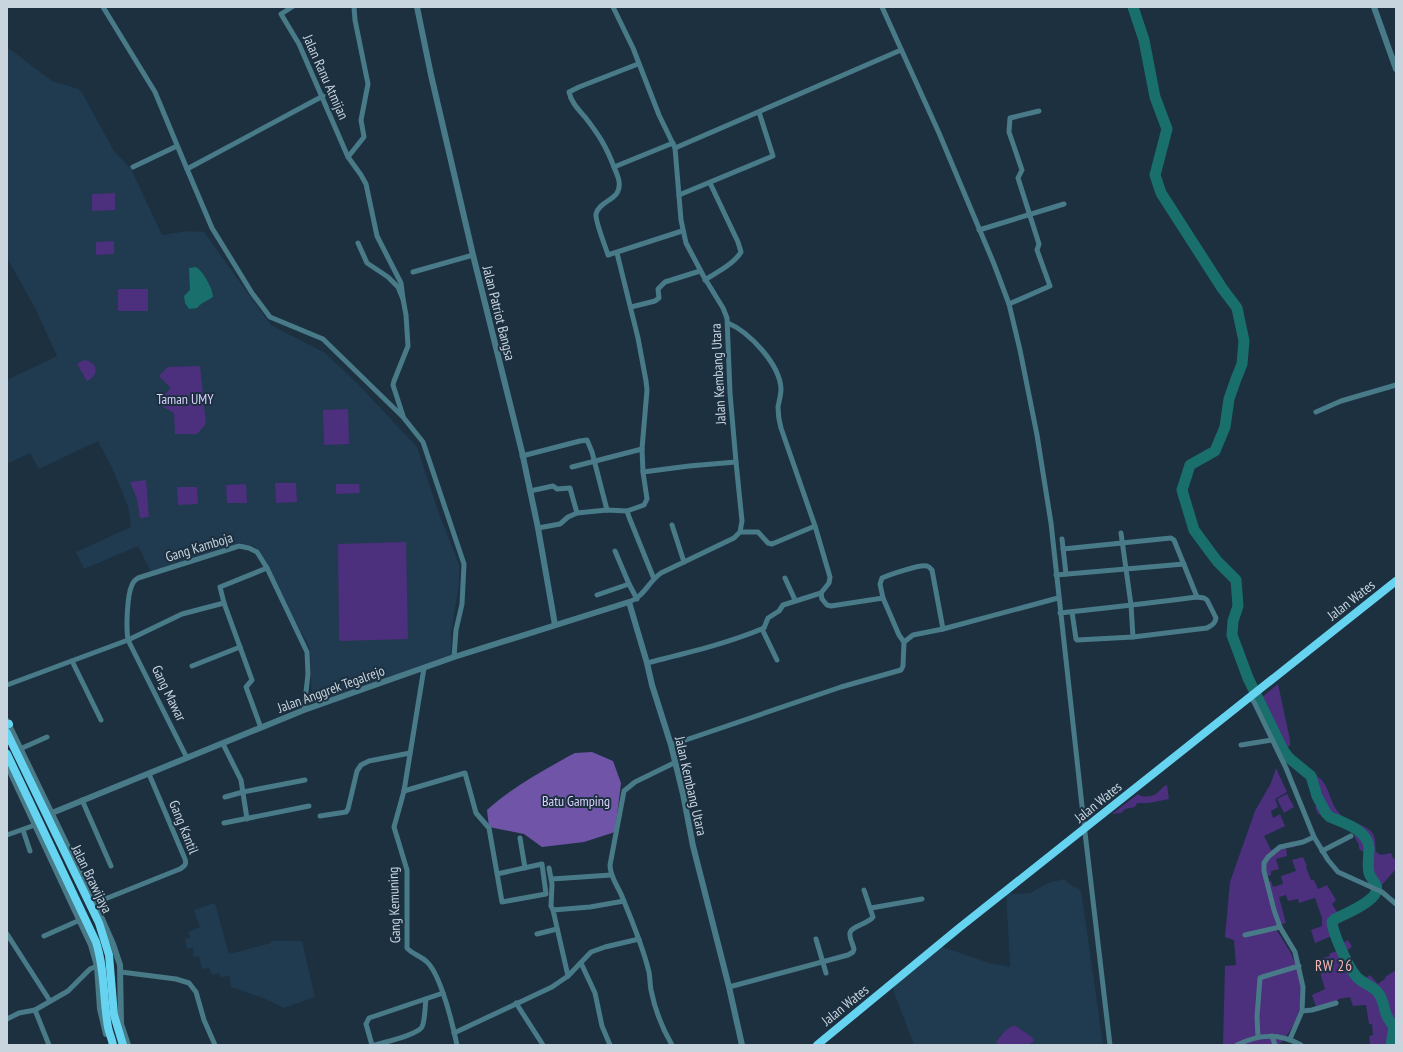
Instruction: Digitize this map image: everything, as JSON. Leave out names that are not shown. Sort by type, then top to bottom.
[{"type":"highway","name":"Jalan Wates","points":[[817,1045],[959,928],[1396,582]]},
{"type":"highway","name":"Jalan Brawijaya","points":[[7,733],[48,814],[99,923],[109,955],[114,1015],[122,1045]]},
{"type":"highway","name":"Jalan Brawijaya","points":[[7,754],[96,942],[102,966],[108,1027],[113,1045]]},
{"type":"street","points":[[103,7],[155,92],[212,228],[252,293],[269,316],[323,339],[403,417],[424,444],[464,564],[462,604],[456,630],[454,657]]},
{"type":"street","name":"Jalan Ranu Atmijan","points":[[292,7],[281,14],[299,44],[348,156],[366,184],[377,236],[401,283],[403,299]]},
{"type":"street","points":[[348,156],[364,137],[361,120],[368,84],[355,20],[354,7]]},
{"type":"street","name":"Jalan Patriot Bangsa","points":[[417,7],[431,75],[473,255],[530,491],[555,625]]},
{"type":"street","name":"Jalan Kembang Utara","points":[[613,7],[633,48],[658,115],[674,146],[682,232],[686,243],[705,280],[725,311],[728,323],[729,369],[742,521],[740,532]]},
{"type":"street","points":[[882,7],[939,132],[980,230],[1009,304],[1020,350],[1037,435],[1050,523],[1110,1045]]},
{"type":"street","points":[[1374,7],[1396,69]]},
{"type":"street","points":[[614,167],[674,146],[759,112],[901,50]]},
{"type":"street","points":[[638,64],[579,86],[569,92],[576,108],[602,140],[610,153],[619,180],[618,193],[601,207],[596,215],[597,222],[608,255],[682,232]]},
{"type":"street","points":[[187,170],[323,96]]},
{"type":"street","points":[[1009,304],[1050,286],[1037,250],[1038,244],[1018,178],[1022,170],[1009,132],[1011,117],[1038,111]]},
{"type":"street","points":[[679,195],[772,156],[759,112]]},
{"type":"street","points":[[133,167],[177,146]]},
{"type":"street","points":[[705,280],[734,260],[741,252],[738,242],[710,182]]},
{"type":"street","points":[[980,230],[1064,204]]},
{"type":"street","points":[[358,243],[367,263],[388,277],[398,287],[403,299],[406,315],[408,346],[393,385],[403,417]]},
{"type":"street","points":[[538,528],[557,524],[578,513],[607,510],[627,511],[644,505],[647,502],[642,449],[647,390],[631,307],[617,253]]},
{"type":"street","points":[[413,272],[473,255]]},
{"type":"street","points":[[631,307],[655,301],[659,298],[658,289],[663,283],[700,271]]},
{"type":"street","points":[[647,663],[709,647],[762,629],[766,626],[768,618],[779,611],[782,606],[795,600],[821,593],[829,583],[830,577],[815,526],[781,428],[778,413],[780,386],[772,363],[760,348],[728,323]]},
{"type":"street","points":[[1316,412],[1341,401],[1396,385]]},
{"type":"street","points":[[522,456],[586,440],[590,443],[607,510]]},
{"type":"street","points":[[572,467],[642,449]]},
{"type":"street","points":[[643,472],[736,462]]},
{"type":"street","points":[[530,491],[553,486],[557,489],[570,488],[578,513]]},
{"type":"street","points":[[627,511],[654,578]]},
{"type":"street","points":[[672,525],[684,562]]},
{"type":"street","points":[[629,602],[637,599],[654,578],[661,573],[734,538],[740,532],[758,532],[768,543],[772,544],[815,526]]},
{"type":"street","points":[[1121,533],[1131,605],[1133,637]]},
{"type":"street","points":[[1063,549],[1172,538],[1198,597]]},
{"type":"street","points":[[1062,539],[1066,574]]},
{"type":"street","name":"Gang Kamboja","points":[[128,640],[126,631],[130,590],[133,582],[138,578],[239,546],[249,548],[257,552],[267,568],[307,654],[308,674],[304,710]]},
{"type":"street","points":[[615,551],[637,599]]},
{"type":"street","points":[[1056,575],[1184,564]]},
{"type":"street","points":[[670,745],[841,687],[900,670],[903,666],[904,642],[899,636],[883,598],[880,584],[882,578],[922,566],[928,567],[932,570],[943,629]]},
{"type":"street","points":[[261,728],[246,687],[252,680],[224,603],[220,587],[267,568]]},
{"type":"street","points":[[784,578],[795,600]]},
{"type":"street","points":[[597,594],[629,584]]},
{"type":"street","points":[[821,593],[823,601],[827,605],[831,606],[883,598]]},
{"type":"street","points":[[1060,613],[1198,597],[1206,600],[1216,615],[1215,622],[1207,628],[1133,637],[1077,640],[1072,612]]},
{"type":"street","points":[[904,642],[913,635],[943,629],[1058,598]]},
{"type":"street","name":"Jalan Kembang Utara","points":[[629,602],[683,794],[693,846],[729,987],[742,1045]]},
{"type":"street","name":"Jalan Anggrek Tegalrejo","points":[[48,814],[304,710],[454,657],[629,602]]},
{"type":"street","points":[[7,685],[128,640],[182,614],[224,603]]},
{"type":"street","points":[[762,629],[777,660]]},
{"type":"street","name":"Gang Mawar","points":[[128,640],[187,758]]},
{"type":"street","points":[[192,666],[240,647]]},
{"type":"street","points":[[72,661],[101,720]]},
{"type":"street","name":"Gang Kemuning","points":[[424,668],[404,791],[394,828],[407,870],[407,948],[428,963],[438,979],[454,1033],[455,1045]]},
{"type":"street","points":[[1252,695],[1298,796],[1314,837],[1322,851],[1338,872],[1380,892],[1396,904]]},
{"type":"street","points":[[8,723],[48,814],[95,903],[113,944],[121,972],[121,1024],[128,1045]]},
{"type":"street","points":[[20,749],[47,738]]},
{"type":"street","points":[[1241,745],[1272,740]]},
{"type":"street","points":[[223,744],[239,774],[247,819]]},
{"type":"street","points":[[320,816],[346,812],[357,771],[365,762],[410,754]]},
{"type":"street","points":[[672,1045],[664,1032],[657,1014],[649,973],[639,939],[612,875],[610,865],[624,791],[635,782],[674,763]]},
{"type":"street","points":[[7,765],[91,945],[97,966],[100,1008],[110,1045]]},
{"type":"street","points":[[404,791],[465,773],[476,813],[489,828],[497,874],[502,902],[546,894],[542,864],[497,874]]},
{"type":"street","name":"Gang Kantil","points":[[95,903],[180,869],[186,864],[149,774]]},
{"type":"street","points":[[225,797],[305,780]]},
{"type":"street","points":[[82,800],[111,866]]},
{"type":"street","points":[[224,822],[247,819],[309,806]]},
{"type":"street","points":[[7,836],[35,825]]},
{"type":"street","points":[[23,830],[30,851]]},
{"type":"street","points":[[1322,851],[1351,836]]},
{"type":"street","points":[[1290,1039],[1302,1010],[1303,987],[1295,952],[1280,927],[1266,883],[1264,863],[1268,857],[1280,848],[1303,842],[1314,837]]},
{"type":"street","points":[[520,838],[525,868]]},
{"type":"street","points":[[549,868],[552,879],[552,906],[568,976]]},
{"type":"street","points":[[552,879],[612,875]]},
{"type":"street","points":[[729,987],[848,955],[853,952],[854,946],[850,932],[853,928],[867,922],[873,915],[864,890]]},
{"type":"street","points":[[870,908],[922,899]]},
{"type":"street","points":[[553,910],[590,907],[624,901]]},
{"type":"street","points":[[44,936],[80,920]]},
{"type":"street","points":[[1245,935],[1280,927]]},
{"type":"street","points":[[537,934],[557,929]]},
{"type":"street","points":[[7,934],[50,1001]]},
{"type":"street","points":[[454,1033],[552,987],[568,976],[591,952],[639,939]]},
{"type":"street","points":[[816,939],[826,973]]},
{"type":"street","points":[[581,963],[595,993],[602,1026],[610,1045]]},
{"type":"street","points":[[7,1019],[19,1012],[35,1010],[68,990],[90,969],[97,966]]},
{"type":"street","points":[[1258,1037],[1257,1017],[1260,978],[1262,976],[1299,966]]},
{"type":"street","points":[[121,972],[176,979],[189,983],[196,992],[204,1020],[215,1045]]},
{"type":"street","points":[[372,1045],[366,1024],[369,1018],[443,993]]},
{"type":"street","points":[[375,1045],[420,1029],[423,1025],[426,999]]},
{"type":"street","points":[[516,1003],[543,1045]]},
{"type":"street","points":[[1302,1010],[1312,1010],[1336,1003]]},
{"type":"street","points":[[35,1010],[49,1045]]},
{"type":"street","points":[[1272,1036],[1275,1045]]},
{"type":"street","points":[[1237,1045],[1250,1038],[1272,1036],[1290,1039],[1301,1045]]},
{"type":"shaded area","points":[[7,47],[52,81],[78,89],[82,93],[114,151],[131,169],[162,235],[187,231],[204,232],[271,325],[325,353],[358,384],[417,447],[438,511],[459,564],[459,584],[451,633],[451,656],[312,704],[310,649],[259,551],[254,546],[239,543],[151,572],[138,546],[84,569],[76,552],[131,527],[128,506],[112,468],[98,441],[39,469],[30,453],[7,464],[7,380],[57,356],[35,308],[7,258]]},
{"type":"shaded area","points":[[196,267],[202,272],[207,280],[213,297],[197,308],[189,309],[185,303],[184,296],[190,290],[189,268]]},
{"type":"shaded area","points":[[1064,879],[1069,884],[1081,890],[1103,1045],[914,1045],[892,987],[940,946],[989,963],[1010,967],[1006,892],[1015,894],[1030,893],[1048,883]]},
{"type":"shaded area","points":[[215,903],[229,954],[271,943],[271,941],[302,941],[315,997],[284,1008],[263,998],[231,987],[229,976],[221,977],[219,973],[212,975],[209,968],[202,969],[199,956],[194,957],[193,948],[187,949],[185,939],[190,937],[188,932],[200,927],[194,910]]},
{"type":"green space","points":[[115,193],[115,210],[92,211],[92,194]]},
{"type":"green space","points":[[114,241],[114,254],[96,255],[96,242]]},
{"type":"green space","points":[[118,289],[148,289],[148,311],[118,311]]},
{"type":"green space","points":[[84,360],[92,363],[96,369],[94,375],[87,381],[77,364]]},
{"type":"green space","name":"Taman UMY","points":[[200,366],[206,424],[197,434],[175,434],[174,413],[163,407],[162,397],[171,388],[159,376],[168,367]]},
{"type":"green space","points":[[348,409],[349,444],[324,445],[323,410]]},
{"type":"green space","points":[[146,480],[149,517],[140,518],[137,499],[130,482]]},
{"type":"green space","points":[[275,483],[296,483],[297,502],[276,503]]},
{"type":"green space","points":[[246,484],[247,503],[227,503],[226,485]]},
{"type":"green space","points":[[336,484],[359,484],[360,493],[336,494]]},
{"type":"green space","points":[[177,487],[197,487],[198,504],[178,505]]},
{"type":"green space","points":[[406,542],[408,639],[339,641],[338,544]]},
{"type":"green space","points":[[1278,684],[1290,740],[1290,745],[1286,750],[1261,698]]},
{"type":"green space","name":"Batu Gamping","points":[[592,752],[613,761],[621,783],[615,832],[584,842],[542,847],[524,834],[489,827],[487,810],[516,787],[575,753]]},
{"type":"green space","points":[[1276,768],[1287,792],[1275,799],[1278,807],[1271,811],[1273,818],[1280,814],[1285,826],[1264,836],[1271,850],[1293,841],[1295,847],[1286,848],[1287,856],[1276,859],[1279,869],[1271,871],[1271,875],[1268,876],[1269,881],[1271,881],[1273,887],[1283,884],[1281,876],[1296,871],[1292,860],[1303,857],[1311,880],[1314,880],[1318,889],[1327,885],[1336,900],[1332,904],[1339,915],[1331,921],[1330,924],[1332,936],[1315,943],[1311,930],[1322,926],[1322,918],[1315,898],[1299,903],[1298,899],[1288,901],[1286,895],[1279,897],[1286,923],[1274,926],[1289,950],[1299,975],[1301,1000],[1299,1012],[1288,1034],[1279,1045],[1223,1045],[1225,966],[1236,965],[1234,940],[1225,937],[1230,882],[1255,811],[1271,783]]},
{"type":"green space","points":[[1312,773],[1323,781],[1335,808],[1339,813],[1347,819],[1372,832],[1375,838],[1376,852],[1381,855],[1391,853],[1393,858],[1396,860],[1396,869],[1380,887],[1370,872],[1370,861],[1363,851],[1360,850],[1354,836],[1359,833],[1337,821],[1318,814],[1315,807],[1319,804],[1312,785]]},
{"type":"green space","points":[[1167,785],[1169,799],[1149,803],[1137,803],[1135,807],[1125,809],[1121,813],[1112,814],[1138,794],[1145,796],[1153,795]]},
{"type":"green space","points":[[1287,794],[1294,807],[1284,813],[1277,799]]},
{"type":"green space","points":[[1348,940],[1352,947],[1346,952],[1354,969],[1362,979],[1364,980],[1370,975],[1378,984],[1386,978],[1385,977],[1396,970],[1396,1045],[1370,1045],[1369,1036],[1373,1035],[1372,1024],[1369,1024],[1366,1005],[1353,1006],[1350,997],[1316,1007],[1312,995],[1325,989],[1321,976],[1319,959],[1330,956],[1329,954],[1339,950],[1337,946]]},
{"type":"green space","points":[[1014,1025],[1032,1037],[1034,1041],[1027,1045],[996,1045],[998,1039],[1008,1028]]},
{"type":"waterway","points":[[1133,7],[1144,40],[1155,97],[1167,129],[1155,175],[1161,193],[1222,288],[1237,308],[1244,341],[1242,364],[1229,399],[1225,427],[1215,451],[1190,465],[1182,490],[1194,530],[1217,561],[1236,580],[1238,606],[1233,621],[1232,635],[1248,678],[1283,750],[1289,758],[1311,776],[1317,796],[1326,813],[1330,817],[1360,832],[1368,842],[1368,870],[1377,889],[1376,892],[1374,896],[1364,904],[1332,922],[1339,943],[1351,969],[1359,979],[1375,989],[1380,996],[1387,1016],[1394,1027],[1391,1045]]},
{"type":"district","name":"RW 26","points":[[1334,965]]}]
